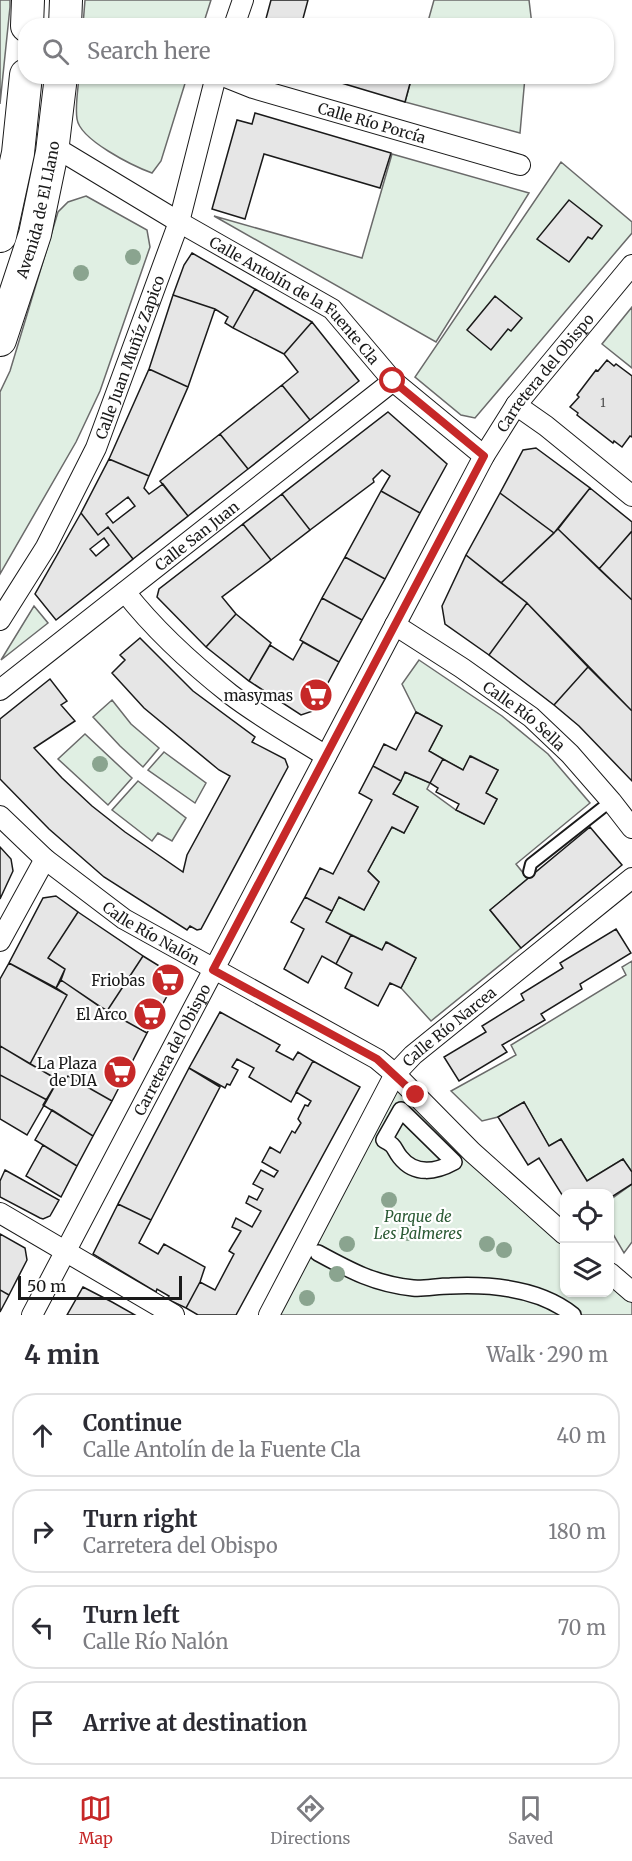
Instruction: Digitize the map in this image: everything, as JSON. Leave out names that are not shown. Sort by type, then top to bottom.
[{"type":"main road","points":[[27,18],[28,0]]},
{"type":"main road","points":[[65,18],[66,0]]},
{"type":"main road","name":"Avenida de El Llano","points":[[0,236],[18,153],[25,84]]},
{"type":"main road","name":"Avenida de El Llano","points":[[0,340],[35,234],[53,146],[60,84]]},
{"type":"street","points":[[237,18],[243,0]]},
{"type":"street","name":"Calle Juan Muñíz Zapico","points":[[0,620],[46,547],[96,448],[179,222],[214,84]]},
{"type":"street","name":"Calle Río Porcía","points":[[243,84],[520,165]]},
{"type":"street","name":"Calle Antolín de la Fuente Cla","points":[[53,146],[179,222],[332,309],[393,381],[484,456]]},
{"type":"street","name":"Carretera del Obispo","points":[[32,1315],[484,456],[516,405],[632,265]]},
{"type":"street","name":"Calle San Juan","points":[[0,690],[393,381]]},
{"type":"street","points":[[516,405],[546,426],[632,496]]},
{"type":"street","points":[[125,592],[137,608],[179,649],[231,694],[326,756]]},
{"type":"street","name":"Calle Río Sella","points":[[395,625],[462,668],[531,717],[570,754],[632,828]]},
{"type":"street","name":"Calle Río Nalón","points":[[0,816],[45,859],[124,919],[377,1059],[395,1074],[472,1152],[560,1230]]},
{"type":"street","points":[[0,941],[45,859]]},
{"type":"street","name":"Calle Río Narcea","points":[[269,1315],[395,1074],[413,1055],[632,879]]},
{"type":"street","points":[[401,1110],[423,1132],[454,1162],[434,1172],[413,1167],[401,1158],[394,1145],[384,1140],[401,1110]]},
{"type":"street","points":[[0,1213],[174,1315]]},
{"type":"street","points":[[318,1253],[353,1273],[384,1284],[416,1288],[490,1285],[532,1294],[573,1315]]},
{"type":"street","points":[[614,1277],[632,1292]]},
{"type":"lane","points":[[530,872],[531,864],[611,801]]},
{"type":"green space","points":[[0,0],[10,0],[10,7],[0,104]]},
{"type":"green space","points":[[85,0],[211,0],[205,18],[84,18]]},
{"type":"green space","points":[[434,0],[529,0],[531,18],[429,18]]},
{"type":"green space","points":[[78,84],[185,84],[161,161],[152,173],[108,151],[87,135],[80,127],[76,109]]},
{"type":"green space","points":[[410,84],[524,84],[520,133],[405,102]]},
{"type":"green space","points":[[392,154],[529,193],[436,342],[214,216],[362,258]]},
{"type":"green space","points":[[561,162],[632,222],[632,233],[475,418],[461,415],[415,377]]},
{"type":"green space","points":[[86,196],[147,230],[150,247],[100,391],[76,442],[0,574],[0,392],[10,371],[58,212],[68,202]]},
{"type":"green space","points":[[632,307],[632,368],[602,344]]},
{"type":"green space","points":[[34,606],[48,623],[1,660]]},
{"type":"green space","points":[[419,660],[502,716],[548,754],[590,803],[516,864],[528,879],[490,910],[521,948],[431,1021],[401,988],[416,958],[387,942],[382,950],[326,922],[339,897],[364,910],[379,882],[368,871],[392,827],[404,833],[418,807],[393,794],[405,772],[430,783],[427,789],[456,810],[484,824],[497,799],[486,793],[498,770],[471,756],[463,770],[429,751],[442,726],[416,712],[402,684]]},
{"type":"green space","points":[[112,700],[131,724],[159,748],[143,767],[93,717]]},
{"type":"green space","points":[[85,734],[132,778],[108,805],[58,759]]},
{"type":"green space","points":[[164,752],[206,783],[195,803],[148,770]]},
{"type":"green space","points":[[138,781],[186,818],[172,841],[158,833],[152,841],[112,810]]},
{"type":"green space","points":[[632,961],[632,1172],[623,1159],[587,1181],[561,1139],[549,1146],[524,1102],[498,1117],[482,1121],[451,1091],[516,1055],[511,1045],[626,975],[622,967]]},
{"type":"green space","name":"Parque de Les Palmeres","points":[[395,1074],[560,1230],[560,1297],[614,1297],[614,1276],[632,1292],[632,1315],[269,1315]]},
{"type":"green space","points":[[632,1184],[632,1242],[624,1253],[614,1236],[614,1197]]},
{"type":"building","points":[[271,0],[308,0],[303,18],[266,18]]},
{"type":"building","points":[[345,84],[410,84],[405,102]]},
{"type":"building","points":[[255,113],[391,153],[380,188],[264,154],[245,219],[212,209],[237,120],[252,124]]},
{"type":"building","points":[[569,200],[602,226],[592,239],[588,237],[569,262],[537,239]]},
{"type":"building","points":[[192,253],[255,289],[233,328],[225,323],[228,317],[215,309],[173,295],[184,265]]},
{"type":"building","points":[[255,289],[312,322],[284,354],[233,328]]},
{"type":"building","points":[[173,295],[215,309],[188,387],[149,369]]},
{"type":"building","points":[[495,296],[522,318],[511,331],[508,329],[491,350],[467,330]]},
{"type":"building","points":[[312,322],[359,381],[310,420],[282,385],[298,372],[284,354]]},
{"type":"building","points":[[607,360],[632,376],[632,437],[630,436],[622,447],[614,441],[613,443],[570,407],[596,370],[598,371]]},
{"type":"building","points":[[149,369],[188,387],[149,476],[109,459]]},
{"type":"building","points":[[282,385],[310,420],[248,469],[220,434]]},
{"type":"building","points":[[388,412],[447,464],[420,513],[381,491],[390,476],[382,470],[373,479],[374,482],[310,530],[282,494]]},
{"type":"building","points":[[220,434],[248,469],[188,516],[160,481]]},
{"type":"building","points":[[536,448],[590,488],[554,533],[500,493],[523,450]]},
{"type":"building","points":[[109,459],[149,476],[144,488],[149,494],[163,484],[188,516],[133,559],[108,527],[98,535],[81,513]],"holes":[[[128,497],[135,506],[113,523],[106,514]]]},
{"type":"building","points":[[590,488],[632,522],[632,531],[599,569],[558,529]]},
{"type":"building","points":[[381,491],[420,513],[385,579],[345,557]]},
{"type":"building","points":[[500,493],[554,533],[501,583],[466,555]]},
{"type":"building","points":[[282,494],[310,530],[271,560],[243,524]]},
{"type":"building","points":[[81,513],[98,535],[108,527],[133,559],[56,620],[35,594]],"holes":[[[104,538],[109,545],[96,556],[90,549]]]},
{"type":"building","points":[[243,524],[271,560],[222,597],[236,614],[206,647],[157,597],[159,589]]},
{"type":"building","points":[[558,529],[632,600],[632,711],[527,603],[501,583]]},
{"type":"building","points":[[632,531],[632,600],[599,569]]},
{"type":"building","points":[[466,555],[527,603],[489,655],[445,624],[442,606]]},
{"type":"building","points":[[345,557],[385,579],[362,620],[322,598]]},
{"type":"building","points":[[322,598],[362,620],[339,662],[300,640]]},
{"type":"building","points":[[527,603],[588,667],[554,705],[489,655]]},
{"type":"building","points":[[236,614],[271,643],[249,681],[206,647]]},
{"type":"building","points":[[140,638],[193,691],[255,737],[252,742],[285,759],[288,767],[201,929],[197,930],[190,926],[187,930],[104,877],[49,829],[0,779],[0,719],[50,679],[67,701],[61,705],[75,721],[34,748],[92,806],[183,872],[187,855],[230,776],[219,770],[144,708],[112,673],[125,660],[120,655]]},
{"type":"building","points":[[303,642],[339,662],[313,711],[301,715],[249,681],[270,645],[293,660]]},
{"type":"building","points":[[588,667],[632,711],[632,781],[579,726],[554,705]]},
{"type":"building","points":[[416,712],[442,726],[429,751],[443,759],[430,783],[405,772],[401,781],[373,766],[384,744],[396,750]]},
{"type":"building","points":[[470,756],[498,770],[486,793],[497,799],[484,824],[456,810],[459,804],[436,792],[438,788],[430,783],[443,759],[463,770]]},
{"type":"building","points":[[373,766],[401,781],[393,794],[418,807],[404,833],[392,827],[368,871],[379,882],[364,910],[339,897],[332,911],[305,897],[320,868],[333,874],[372,800],[359,793]]},
{"type":"building","points":[[590,827],[622,865],[521,948],[490,910]]},
{"type":"building","points":[[0,847],[11,859],[13,871],[0,899]]},
{"type":"building","points":[[56,896],[78,912],[48,958],[65,969],[56,988],[9,963],[43,898]]},
{"type":"building","points":[[305,897],[332,911],[326,922],[351,935],[336,964],[322,956],[308,983],[284,969],[304,929],[291,922]]},
{"type":"building","points":[[78,912],[143,956],[107,1011],[61,980],[65,969],[48,958]]},
{"type":"building","points":[[616,929],[631,953],[580,984],[582,989],[541,1014],[545,1020],[502,1045],[507,1052],[459,1081],[444,1057],[486,1032],[482,1026],[524,1000],[521,994],[563,968],[560,963]]},
{"type":"building","points":[[351,935],[382,950],[386,942],[416,958],[401,988],[390,983],[378,1006],[345,988],[352,973],[336,964]]},
{"type":"building","points":[[143,956],[169,972],[173,985],[147,1033],[107,1011]]},
{"type":"building","points":[[9,963],[67,995],[30,1064],[0,1046],[0,979]]},
{"type":"building","points":[[61,980],[99,1006],[147,1033],[112,1101],[68,1076],[64,1083],[30,1064],[67,995],[56,988]]},
{"type":"building","points":[[220,1012],[280,1045],[276,1051],[293,1060],[298,1052],[313,1061],[291,1102],[249,1077],[254,1068],[237,1059],[232,1067],[238,1070],[230,1085],[227,1084],[225,1088],[189,1068]]},
{"type":"building","points":[[0,1046],[58,1080],[47,1100],[0,1075]]},
{"type":"building","points":[[313,1061],[360,1087],[236,1315],[198,1315],[186,1308],[200,1282],[215,1290],[234,1254],[229,1251],[241,1231],[232,1227],[236,1218],[252,1227],[261,1211],[246,1203],[249,1196],[257,1200],[263,1189],[253,1184],[261,1170],[274,1177],[278,1171],[262,1162],[270,1147],[280,1153],[292,1131],[295,1133],[301,1123],[298,1119],[305,1105],[308,1106],[311,1101],[296,1092]]},
{"type":"building","points":[[189,1068],[220,1087],[151,1220],[118,1204]]},
{"type":"building","points":[[0,1075],[47,1100],[27,1135],[0,1119]]},
{"type":"building","points":[[68,1076],[112,1101],[93,1136],[43,1105],[58,1080],[64,1083]]},
{"type":"building","points":[[524,1102],[549,1146],[561,1139],[587,1181],[623,1159],[632,1172],[632,1184],[614,1195],[614,1189],[560,1189],[560,1192],[539,1158],[528,1165],[498,1117]]},
{"type":"building","points":[[52,1110],[93,1136],[77,1166],[35,1140]]},
{"type":"building","points":[[43,1145],[77,1166],[61,1197],[26,1176]]},
{"type":"building","points":[[5,1170],[59,1200],[50,1216],[40,1218],[0,1197],[0,1181]]},
{"type":"building","points":[[118,1204],[151,1220],[139,1243],[158,1254],[164,1244],[205,1267],[186,1308],[167,1299],[169,1296],[157,1289],[156,1292],[93,1254]]},
{"type":"building","points":[[0,1234],[25,1248],[27,1260],[9,1295],[0,1290]]},
{"type":"building","points":[[83,1287],[112,1302],[135,1315],[67,1315]]},
{"type":"building","points":[[0,1290],[9,1295],[0,1312]]},
{"type":"place","name":"masymas","points":[[316,695]]},
{"type":"place","name":"Friobas","points":[[168,980]]},
{"type":"place","name":"El Arco","points":[[150,1014]]},
{"type":"place","name":"La Plaza de DIA","points":[[120,1072]]},
{"type":"route","points":[[393,381],[484,456],[213,970],[377,1059],[416,1095]]}]
